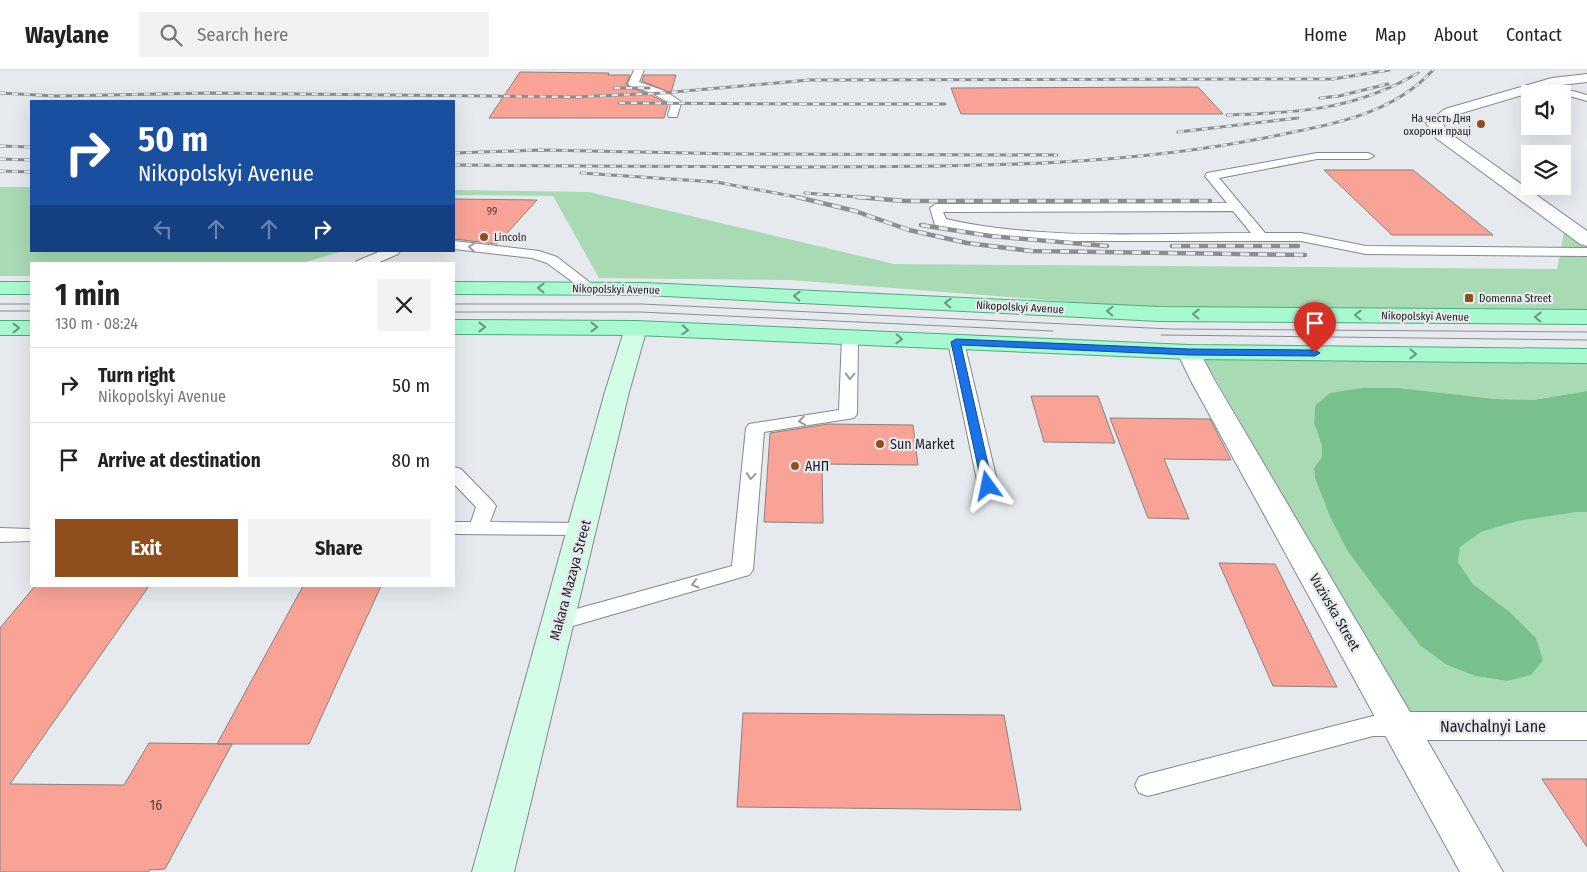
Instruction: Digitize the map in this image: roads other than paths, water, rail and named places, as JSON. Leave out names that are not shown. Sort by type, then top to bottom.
[{"type":"main road","points":[[0,288],[30,288]]},
{"type":"main road","name":"Nikopolskyi Avenue","points":[[455,288],[646,289],[1159,314],[1587,317]]},
{"type":"main road","name":"Makara Mazaya Street","points":[[494,872],[617,392],[646,289]]},
{"type":"main road","points":[[455,327],[636,328],[1189,352],[1587,356]]},
{"type":"main road","points":[[0,328],[30,328]]},
{"type":"street","points":[[1540,85],[1567,79],[1587,78]]},
{"type":"street","points":[[1521,91],[1450,112],[1434,123],[1442,135],[1587,240]]},
{"type":"street","name":"Vuzivska Street","points":[[1189,352],[1203,381],[1482,872]]},
{"type":"street","name":"Navchalnyi Lane","points":[[1400,726],[1587,726]]},
{"type":"lane","points":[[639,70],[633,84],[672,99],[676,103],[673,115]]},
{"type":"lane","points":[[1571,94],[1587,98]]},
{"type":"lane","points":[[1261,237],[1211,176],[1317,156],[1368,156]]},
{"type":"lane","points":[[1236,207],[936,208],[940,222],[966,228],[1056,237],[1302,237],[1366,250],[1587,252]]},
{"type":"lane","points":[[455,246],[534,254],[552,260],[590,288]]},
{"type":"lane","points":[[367,262],[391,252]]},
{"type":"lane","points":[[559,622],[742,570],[755,428],[848,414],[850,337]]},
{"type":"lane","points":[[956,342],[988,486]]},
{"type":"lane","points":[[455,474],[486,506],[478,529]]},
{"type":"lane","points":[[455,528],[583,529]]},
{"type":"lane","points":[[0,535],[30,535]]},
{"type":"lane","points":[[1148,785],[1373,726],[1400,726]]},
{"type":"tram line","points":[[0,304],[30,304]]},
{"type":"tram line","points":[[455,304],[642,304],[1171,329],[1587,332]]},
{"type":"tram line","points":[[0,311],[30,311]]},
{"type":"tram line","points":[[455,312],[640,312],[1053,331]]},
{"type":"tram line","points":[[1161,335],[1587,340]]},
{"type":"railway","points":[[0,93],[56,96],[211,93],[576,97],[662,93],[809,80],[1333,79],[1389,70]]},
{"type":"railway","points":[[455,165],[919,166],[1097,160],[1215,146],[1339,122],[1399,98],[1433,70]]},
{"type":"railway","points":[[1227,115],[1302,111],[1349,102],[1372,95],[1418,73]]},
{"type":"railway","points":[[1320,98],[1339,96],[1388,84]]},
{"type":"railway","points":[[614,88],[649,88]]},
{"type":"railway","points":[[619,103],[806,104]]},
{"type":"railway","points":[[801,104],[806,104]]},
{"type":"railway","points":[[806,104],[945,104]]},
{"type":"railway","points":[[1178,132],[1298,118]]},
{"type":"railway","points":[[0,146],[30,147]]},
{"type":"railway","points":[[455,153],[541,150],[739,154],[1057,155]]},
{"type":"railway","points":[[0,159],[30,160]]},
{"type":"railway","points":[[0,171],[30,172]]},
{"type":"railway","points":[[581,173],[716,182],[798,197]]},
{"type":"railway","points":[[805,193],[873,198]]},
{"type":"railway","points":[[798,197],[855,211],[909,230],[967,243],[1031,251],[1305,255]]},
{"type":"railway","points":[[857,197],[905,201],[1210,201]]},
{"type":"railway","points":[[921,225],[990,236],[1107,246]]},
{"type":"railway","points":[[1172,246],[1298,246]]},
{"type":"place","name":"На честь Дня охорони праці","points":[[1481,124]]},
{"type":"place","name":"Lincoln","points":[[484,237]]},
{"type":"place","name":"Domenna Street","points":[[1469,298]]},
{"type":"place","name":"Sun Market","points":[[880,444]]},
{"type":"place","name":"АНП","points":[[795,466]]}]
